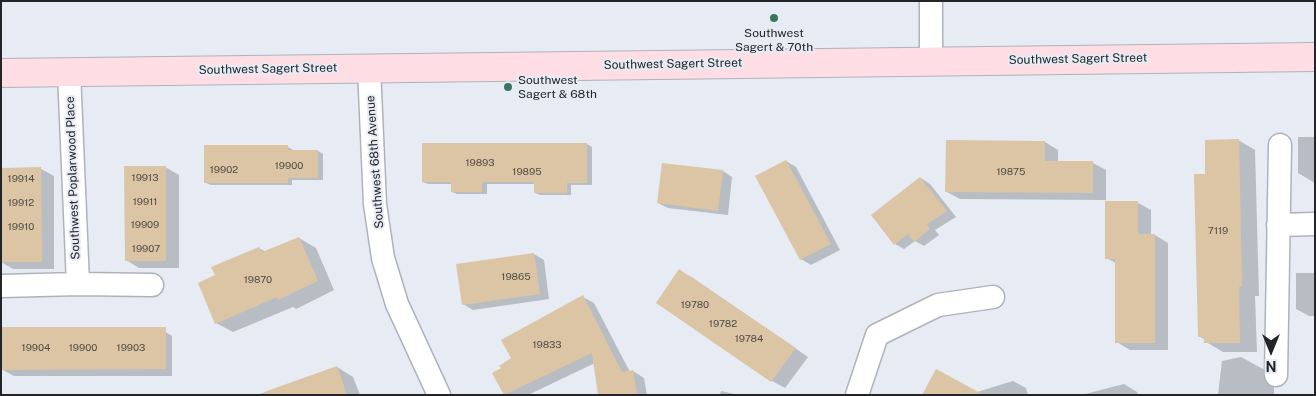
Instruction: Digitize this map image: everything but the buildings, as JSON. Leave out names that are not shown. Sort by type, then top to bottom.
[{"type":"main road","name":"Southwest Sagert Street","points":[[1,73],[1315,57]]},
{"type":"street","points":[[931,1],[931,61]]},
{"type":"street","name":"Southwest 68th Avenue","points":[[369,68],[375,204],[383,258],[397,304],[439,395]]},
{"type":"street","name":"Southwest Poplarwood Place","points":[[68,72],[78,284]]},
{"type":"street","points":[[1276,375],[1280,145]]},
{"type":"street","points":[[1278,225],[1315,224]]},
{"type":"street","points":[[1,286],[152,285]]},
{"type":"street","points":[[857,395],[877,335],[938,305],[993,297]]},
{"type":"place","name":"Southwest Sagert & 70th","points":[[774,18]]},
{"type":"place","name":"Southwest Sagert & 68th","points":[[508,87]]}]
